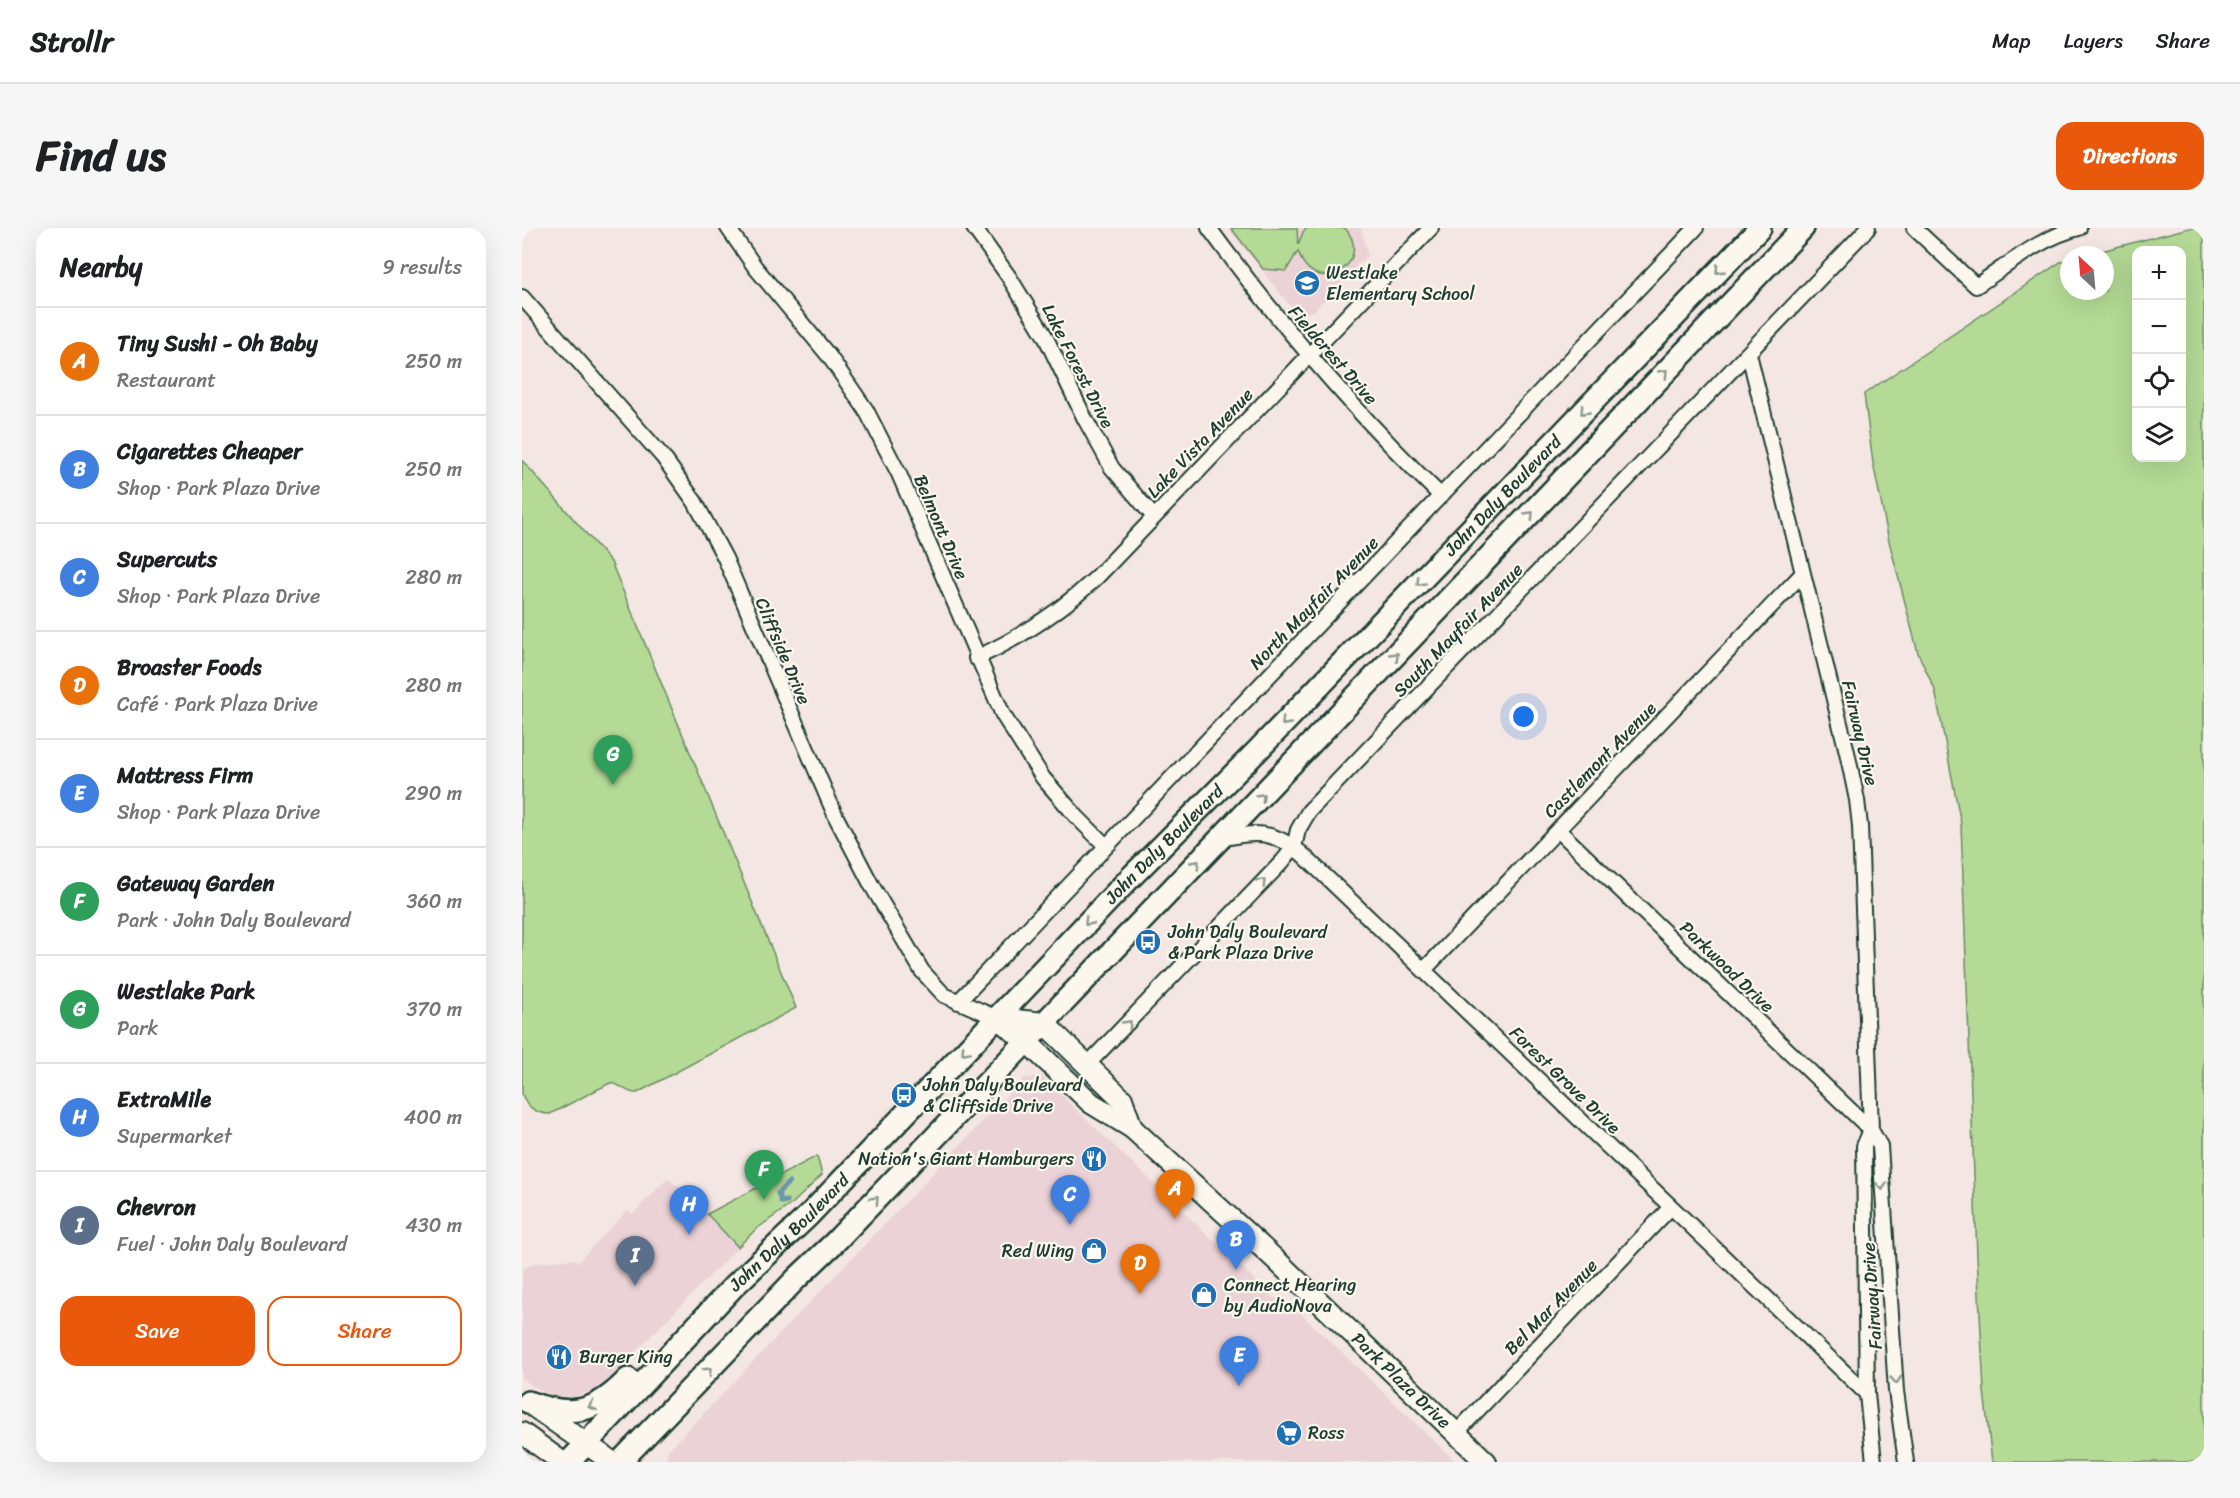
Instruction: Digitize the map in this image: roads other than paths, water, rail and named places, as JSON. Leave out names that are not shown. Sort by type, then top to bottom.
[{"type":"main road","name":"John Daly Boulevard","points":[[568,1462],[1760,228]]},
{"type":"main road","name":"John Daly Boulevard","points":[[620,1462],[796,1279],[829,1249],[1803,228]]},
{"type":"main road","points":[[525,1400],[566,1411],[584,1409],[606,1400],[705,1298],[721,1286],[747,1275]]},
{"type":"street","name":"Belmont Drive","points":[[728,228],[755,267],[829,356],[866,411],[899,474],[976,658],[1003,715],[1029,759],[1059,798],[1106,846]]},
{"type":"street","name":"Lake Forest Drive","points":[[974,228],[1010,277],[1040,326],[1085,419],[1113,468],[1154,517]]},
{"type":"street","name":"Fieldcrest Drive","points":[[1209,228],[1239,270],[1309,356],[1372,427],[1441,496]]},
{"type":"street","name":"Lake Vista Avenue","points":[[976,658],[1006,645],[1051,616],[1097,578],[1431,228]]},
{"type":"street","name":"North Mayfair Avenue","points":[[958,1002],[1696,228]]},
{"type":"street","name":"South Mayfair Avenue","points":[[1087,1065],[1294,847],[1298,830],[1310,811],[1868,228]]},
{"type":"street","points":[[1914,228],[1976,286],[2040,243],[2079,228]]},
{"type":"street","name":"Cliffside Drive","points":[[522,297],[663,457],[695,502],[724,558],[819,780],[853,851],[922,971],[944,995],[997,1018]]},
{"type":"street","name":"Fairway Drive","points":[[1749,354],[1857,800],[1871,1130],[1864,1146],[1867,1394],[1874,1462]]},
{"type":"street","name":"Castlemont Avenue","points":[[1424,970],[1802,574]]},
{"type":"street","name":"Parkwood Drive","points":[[1558,830],[1871,1130]]},
{"type":"street","name":"Forest Grove Drive","points":[[1220,839],[1246,834],[1264,834],[1294,847],[1867,1394]]},
{"type":"street","points":[[997,1018],[1044,1023]]},
{"type":"street","name":"Park Plaza Drive","points":[[997,1018],[1026,1041],[1091,1103],[1132,1128],[1277,1261],[1486,1462]]},
{"type":"street","name":"Park Plaza Drive","points":[[1044,1023],[1122,1099],[1132,1128]]},
{"type":"street","name":"Fairway Drive","points":[[1871,1130],[1880,1146],[1896,1391],[1906,1462]]},
{"type":"street","name":"Bel Mar Avenue","points":[[1456,1433],[1671,1207]]},
{"type":"street","points":[[525,1400],[612,1462]]},
{"type":"street","points":[[522,1433],[562,1462]]},
{"type":"waterway","points":[[787,1201],[781,1202],[778,1193],[789,1182]]},
{"type":"place","name":"Westlake Elementary School","points":[[1307,283]]},
{"type":"place","name":"Westlake Park","points":[[613,785]]},
{"type":"place","name":"John Daly Boulevard & Park Plaza Drive","points":[[1148,942]]},
{"type":"place","name":"John Daly Boulevard & Cliffside Drive","points":[[904,1095]]},
{"type":"place","name":"Nation's Giant Hamburgers","points":[[1094,1159]]},
{"type":"place","name":"Gateway Garden","points":[[764,1200]]},
{"type":"place","name":"Tiny Sushi - Oh Baby","points":[[1175,1219]]},
{"type":"place","name":"Supercuts","points":[[1070,1225]]},
{"type":"place","name":"ExtraMile","points":[[689,1235]]},
{"type":"place","name":"Red Wing","points":[[1094,1251]]},
{"type":"place","name":"Cigarettes Cheaper","points":[[1236,1270]]},
{"type":"place","name":"Chevron","points":[[635,1286]]},
{"type":"place","name":"Broaster Foods","points":[[1140,1294]]},
{"type":"place","name":"Connect Hearing by AudioNova","points":[[1204,1295]]},
{"type":"place","name":"Burger King","points":[[559,1357]]},
{"type":"place","name":"Mattress Firm","points":[[1239,1386]]},
{"type":"place","name":"Ross","points":[[1289,1433]]}]
